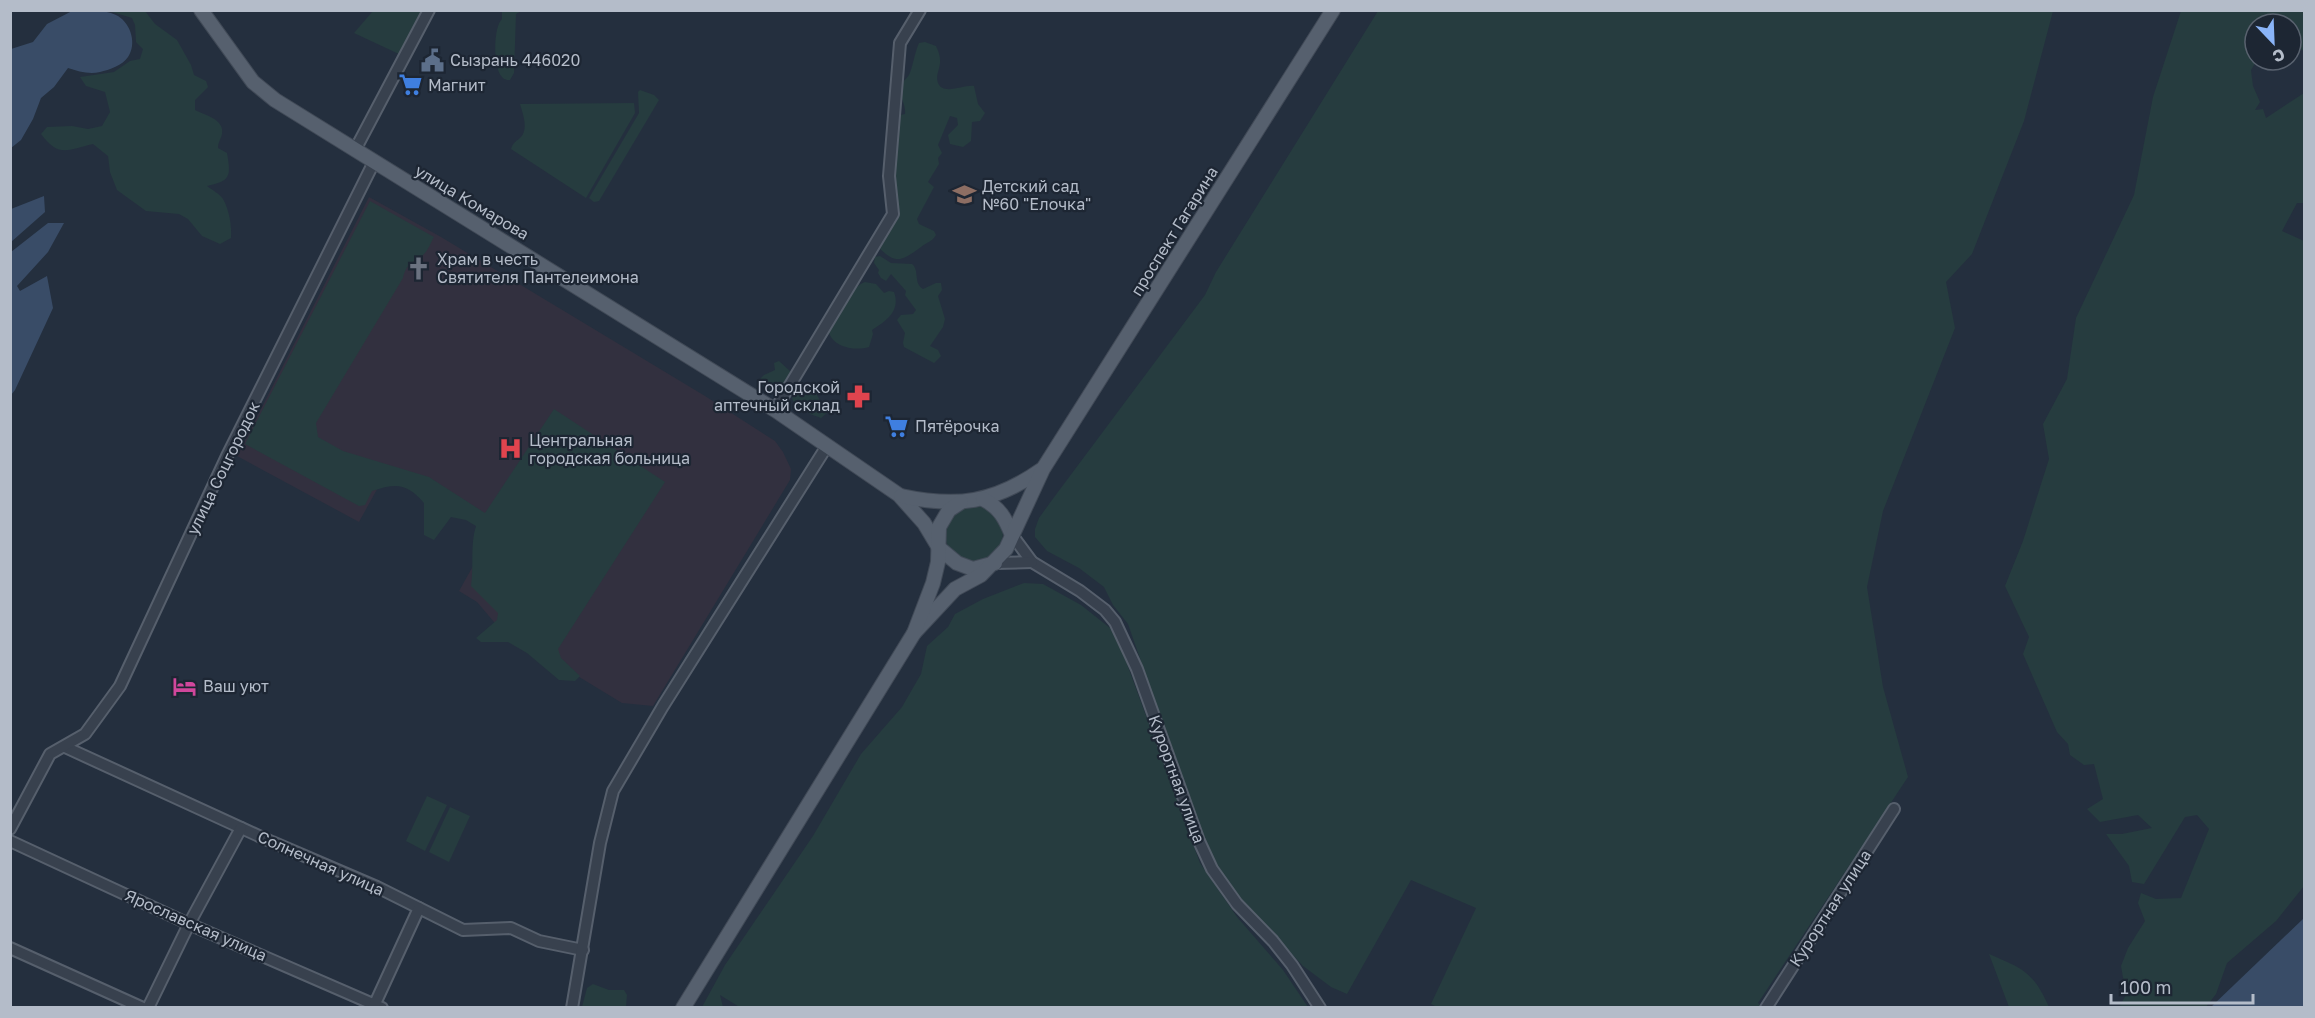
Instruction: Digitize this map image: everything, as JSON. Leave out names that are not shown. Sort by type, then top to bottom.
[{"type":"main road","name":"улица Комарова","points":[[201,10],[253,82],[275,99],[775,410],[899,495]]},
{"type":"main road","name":"проспект Гагарина","points":[[1012,535],[1043,469],[1333,10]]},
{"type":"main road","name":"проспект Гагарина","points":[[983,499],[1017,487],[1043,469]]},
{"type":"main road","points":[[899,495],[939,502],[983,499],[996,506],[1004,516],[1012,535],[1006,549],[995,563],[981,575],[955,589],[914,633]]},
{"type":"main road","points":[[899,495],[924,523],[939,548],[963,567],[973,569],[995,563]]},
{"type":"main road","points":[[683,1008],[914,633],[933,583],[938,562],[939,527],[949,510],[961,502]]},
{"type":"street","points":[[355,150],[429,10]]},
{"type":"street","points":[[775,410],[893,214],[889,176],[900,44],[920,10]]},
{"type":"street","name":"улица Соцгородок","points":[[10,829],[50,754],[85,734],[120,686],[227,456],[374,162]]},
{"type":"street","points":[[572,1008],[601,834],[613,791],[663,706],[827,446]]},
{"type":"street","name":"Курортная улица","points":[[1012,535],[1017,545],[1032,562],[1088,597],[1105,610],[1115,622],[1137,669],[1199,841],[1212,869],[1237,904],[1285,957],[1320,1008]]},
{"type":"street","points":[[995,563],[1032,562]]},
{"type":"street","name":"Солнечная улица","points":[[65,747],[241,828],[377,887],[463,930],[512,928],[539,941],[583,950]]},
{"type":"street","name":"Курортная улица","points":[[1766,1008],[1894,809]]},
{"type":"street","points":[[148,1008],[189,924],[241,828]]},
{"type":"street","name":"Ярославская улица","points":[[10,841],[189,924],[376,1006]]},
{"type":"street","points":[[376,1006],[419,908]]},
{"type":"street","points":[[10,948],[143,1008]]},
{"type":"shaded area","name":"Центральная городская больница","points":[[369,197],[441,237],[705,396],[775,441],[783,452],[791,469],[790,480],[653,706],[622,703],[500,629],[477,602],[459,591],[491,534],[386,473],[359,522],[237,456]]},
{"type":"green space","points":[[109,11],[145,11],[155,24],[177,40],[194,75],[206,81],[208,87],[195,100],[195,110],[213,118],[220,125],[222,134],[218,148],[227,153],[229,167],[228,176],[225,179],[207,186],[223,199],[230,218],[231,238],[220,244],[202,236],[188,219],[179,214],[146,211],[117,190],[110,172],[108,156],[93,144],[64,150],[53,147],[41,134],[47,127],[72,126],[88,129],[102,126],[110,112],[105,92],[86,86],[80,77],[114,72],[130,61],[140,59],[143,49],[136,42],[135,25],[132,18]]},
{"type":"green space","points":[[373,11],[424,11],[401,55],[354,33]]},
{"type":"green space","points":[[502,11],[521,11],[516,14],[514,73],[510,80],[502,77],[497,66],[496,39]]},
{"type":"green space","points":[[1378,11],[2053,11],[2024,121],[1972,254],[1946,282],[1955,328],[1883,511],[1867,587],[1883,687],[1908,777],[1758,1003],[1762,1007],[1437,1007],[1431,1004],[1476,908],[1411,880],[1347,994],[1331,987],[1303,966],[1239,897],[1220,871],[1197,822],[1128,624],[1113,605],[1104,587],[1079,568],[1047,551],[1035,537],[1039,518],[1205,295],[1216,272]]},
{"type":"green space","points":[[2181,11],[2304,11],[2304,51],[2303,12],[2243,12],[2243,72],[2251,72],[2253,86],[2260,102],[2255,110],[2263,109],[2266,118],[2304,93],[2304,203],[2297,203],[2282,231],[2304,241],[2304,886],[2276,921],[2227,963],[2216,994],[2206,1007],[2119,1007],[2126,995],[2121,966],[2128,948],[2145,921],[2138,903],[2141,893],[2156,899],[2181,898],[2209,829],[2197,815],[2185,817],[2144,884],[2132,882],[2129,866],[2106,834],[2122,834],[2152,828],[2138,815],[2100,822],[2087,809],[2103,799],[2094,764],[2084,765],[2070,755],[2068,744],[2057,732],[2023,654],[2029,637],[2005,586],[2023,541],[2049,459],[2043,424],[2067,379],[2076,318],[2134,195],[2153,97]]},
{"type":"green space","points":[[925,42],[936,46],[939,53],[937,79],[941,87],[949,89],[974,86],[978,104],[985,113],[980,121],[972,122],[971,141],[963,147],[950,144],[948,135],[958,125],[957,118],[950,116],[938,145],[942,153],[938,158],[939,164],[928,182],[934,187],[917,219],[919,224],[934,231],[936,235],[931,241],[908,256],[898,259],[889,256],[876,245],[895,214],[891,177],[896,116],[905,114],[900,86],[910,73],[919,43]]},
{"type":"green space","points":[[640,90],[654,95],[659,100],[599,201],[594,202],[589,198],[639,113],[638,92]]},
{"type":"green space","points":[[634,103],[635,113],[586,198],[511,149],[524,131],[520,104]]},
{"type":"green space","points":[[370,201],[434,237],[425,253],[406,269],[403,278],[316,423],[318,437],[343,451],[429,477],[485,513],[554,409],[665,482],[558,649],[561,658],[580,676],[575,681],[559,680],[527,653],[508,642],[481,642],[476,638],[497,620],[498,613],[471,586],[473,540],[476,526],[466,520],[451,517],[434,540],[424,535],[424,503],[406,488],[395,486],[372,491],[365,505],[359,506],[245,444]]},
{"type":"green space","points":[[880,256],[891,263],[912,264],[916,270],[918,284],[923,289],[941,283],[942,290],[938,296],[945,319],[943,327],[930,346],[938,350],[941,356],[934,363],[904,347],[905,333],[897,320],[901,315],[913,314],[916,310],[905,295],[906,291],[891,274],[886,281],[881,278],[874,263],[875,257]]},
{"type":"green space","points":[[865,282],[876,284],[884,293],[894,292],[896,299],[894,310],[887,319],[872,330],[869,347],[858,349],[840,345],[829,333],[834,320],[848,297]]},
{"type":"green space","points":[[779,361],[791,372],[787,386],[777,396],[766,390],[760,379],[775,370],[774,363]]},
{"type":"green space","points":[[813,388],[827,413],[821,418],[810,414],[792,398],[801,390]]},
{"type":"green space","points":[[974,504],[990,509],[998,517],[1003,533],[998,549],[990,557],[974,562],[958,557],[950,549],[945,533],[950,517],[958,509]]},
{"type":"green space","points":[[1024,583],[1043,584],[1081,605],[1110,628],[1123,653],[1200,863],[1237,917],[1283,970],[1308,1007],[741,1008],[720,995],[723,1007],[702,1007],[725,965],[813,836],[861,754],[902,707],[921,674],[927,646],[948,627],[955,614],[983,599]]},
{"type":"green space","points":[[427,796],[447,805],[425,851],[406,841]]},
{"type":"green space","points":[[450,807],[470,816],[449,862],[429,852]]},
{"type":"green space","points":[[1989,954],[2026,973],[2038,986],[2049,1007],[2009,1007]]},
{"type":"green space","points":[[593,984],[609,990],[624,990],[627,995],[626,1007],[582,1007],[587,988]]},
{"type":"water","points":[[72,11],[102,11],[118,16],[129,29],[132,40],[131,52],[123,62],[104,71],[88,73],[68,68],[54,87],[41,98],[33,119],[21,140],[11,148],[11,49],[33,42],[47,24]]},
{"type":"water","points":[[44,196],[45,212],[11,242],[11,209]]},
{"type":"water","points":[[48,223],[64,223],[48,252],[17,286],[20,291],[47,276],[53,308],[11,395],[11,252]]},
{"type":"water","points":[[2304,918],[2304,1007],[2211,1007]]},
{"type":"place","name":"Сызрань 446020","points":[[432,60]]},
{"type":"place","name":"Магнит","points":[[410,85]]},
{"type":"place","name":"Детский сад №60 \"Елочка\"","points":[[964,195]]},
{"type":"place","name":"Храм в честь Святителя Пантелеимона","points":[[419,268]]},
{"type":"place","name":"Городской аптечный склад","points":[[858,396]]},
{"type":"place","name":"Пятёрочка","points":[[897,426]]},
{"type":"place","name":"Центральная городская больница","points":[[511,449]]},
{"type":"place","name":"Ваш уют","points":[[185,686]]}]
